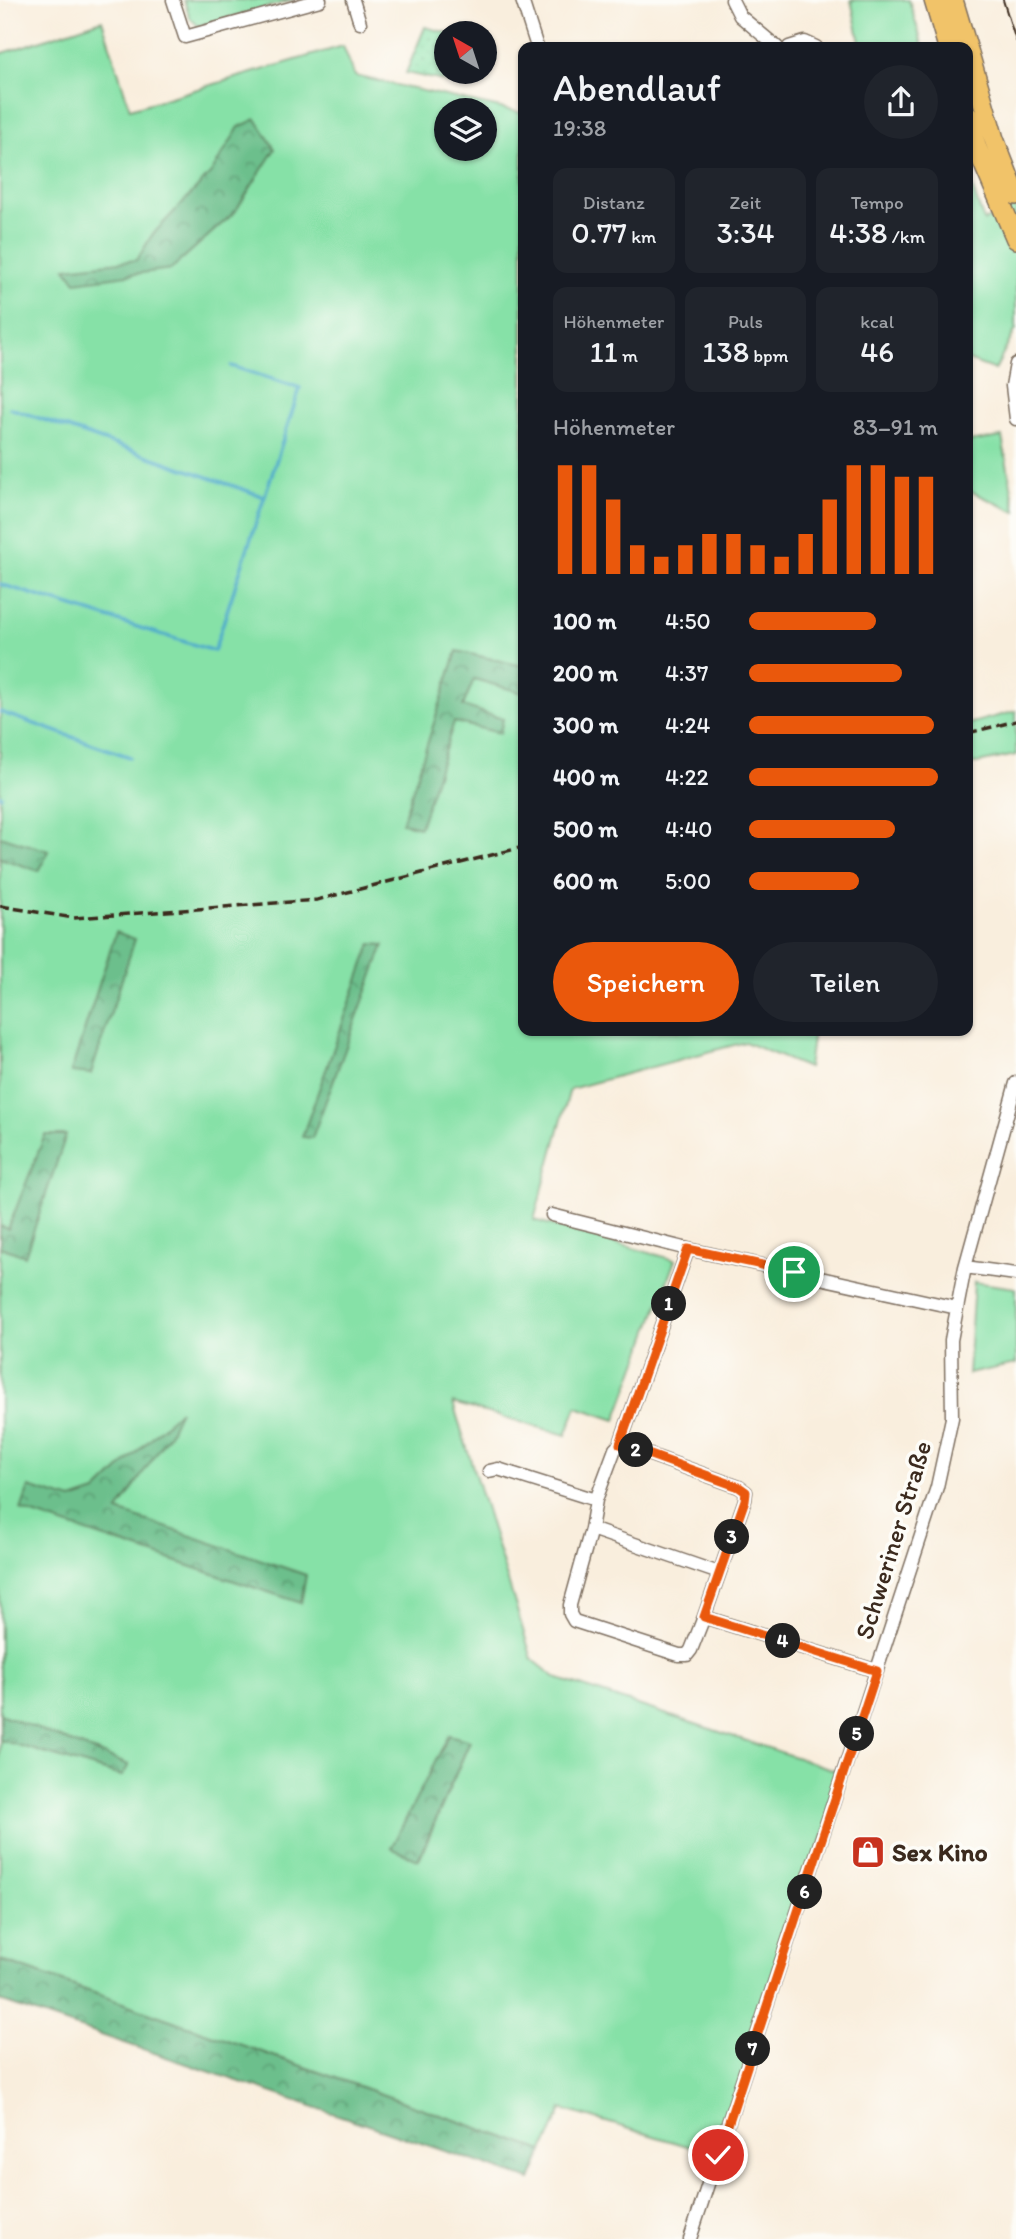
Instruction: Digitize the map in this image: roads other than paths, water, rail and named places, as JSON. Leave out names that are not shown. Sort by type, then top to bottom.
[{"type":"main road","points":[[934,0],[947,42]]},
{"type":"main road","points":[[953,0],[965,42]]},
{"type":"main road","points":[[973,69],[994,139],[1016,195]]},
{"type":"main road","points":[[973,135],[1016,239]]},
{"type":"street","points":[[173,0],[185,37],[320,0]]},
{"type":"street","points":[[353,0],[360,23]]},
{"type":"street","points":[[522,0],[535,42]]},
{"type":"street","points":[[732,0],[740,16],[771,42]]},
{"type":"street","points":[[1016,364],[1012,386],[1016,419]]},
{"type":"street","name":"Schweriner Straße","points":[[690,2239],[937,1487],[952,1418],[951,1340],[965,1267],[1016,1083]]},
{"type":"street","points":[[552,1215],[688,1249],[957,1308]]},
{"type":"street","points":[[620,1444],[739,1487],[746,1492],[704,1617],[687,1655],[679,1655],[574,1621],[570,1614],[570,1605],[591,1530],[596,1500],[615,1449],[620,1444],[688,1249]]},
{"type":"street","points":[[965,1267],[1016,1274]]},
{"type":"street","points":[[489,1471],[498,1469],[596,1500]]},
{"type":"street","points":[[591,1530],[719,1573]]},
{"type":"street","points":[[704,1617],[877,1671]]},
{"type":"waterway","points":[[0,584],[214,651],[300,388],[231,366]]},
{"type":"waterway","points":[[10,408],[265,497]]},
{"type":"waterway","points":[[0,712],[130,757]]},
{"type":"tram line","points":[[1003,0],[1016,41]]},
{"type":"railway","points":[[973,732],[1016,721]]},
{"type":"railway","points":[[0,906],[74,918],[317,900],[518,848]]},
{"type":"place","name":"Sex Kino","points":[[868,1852]]}]
